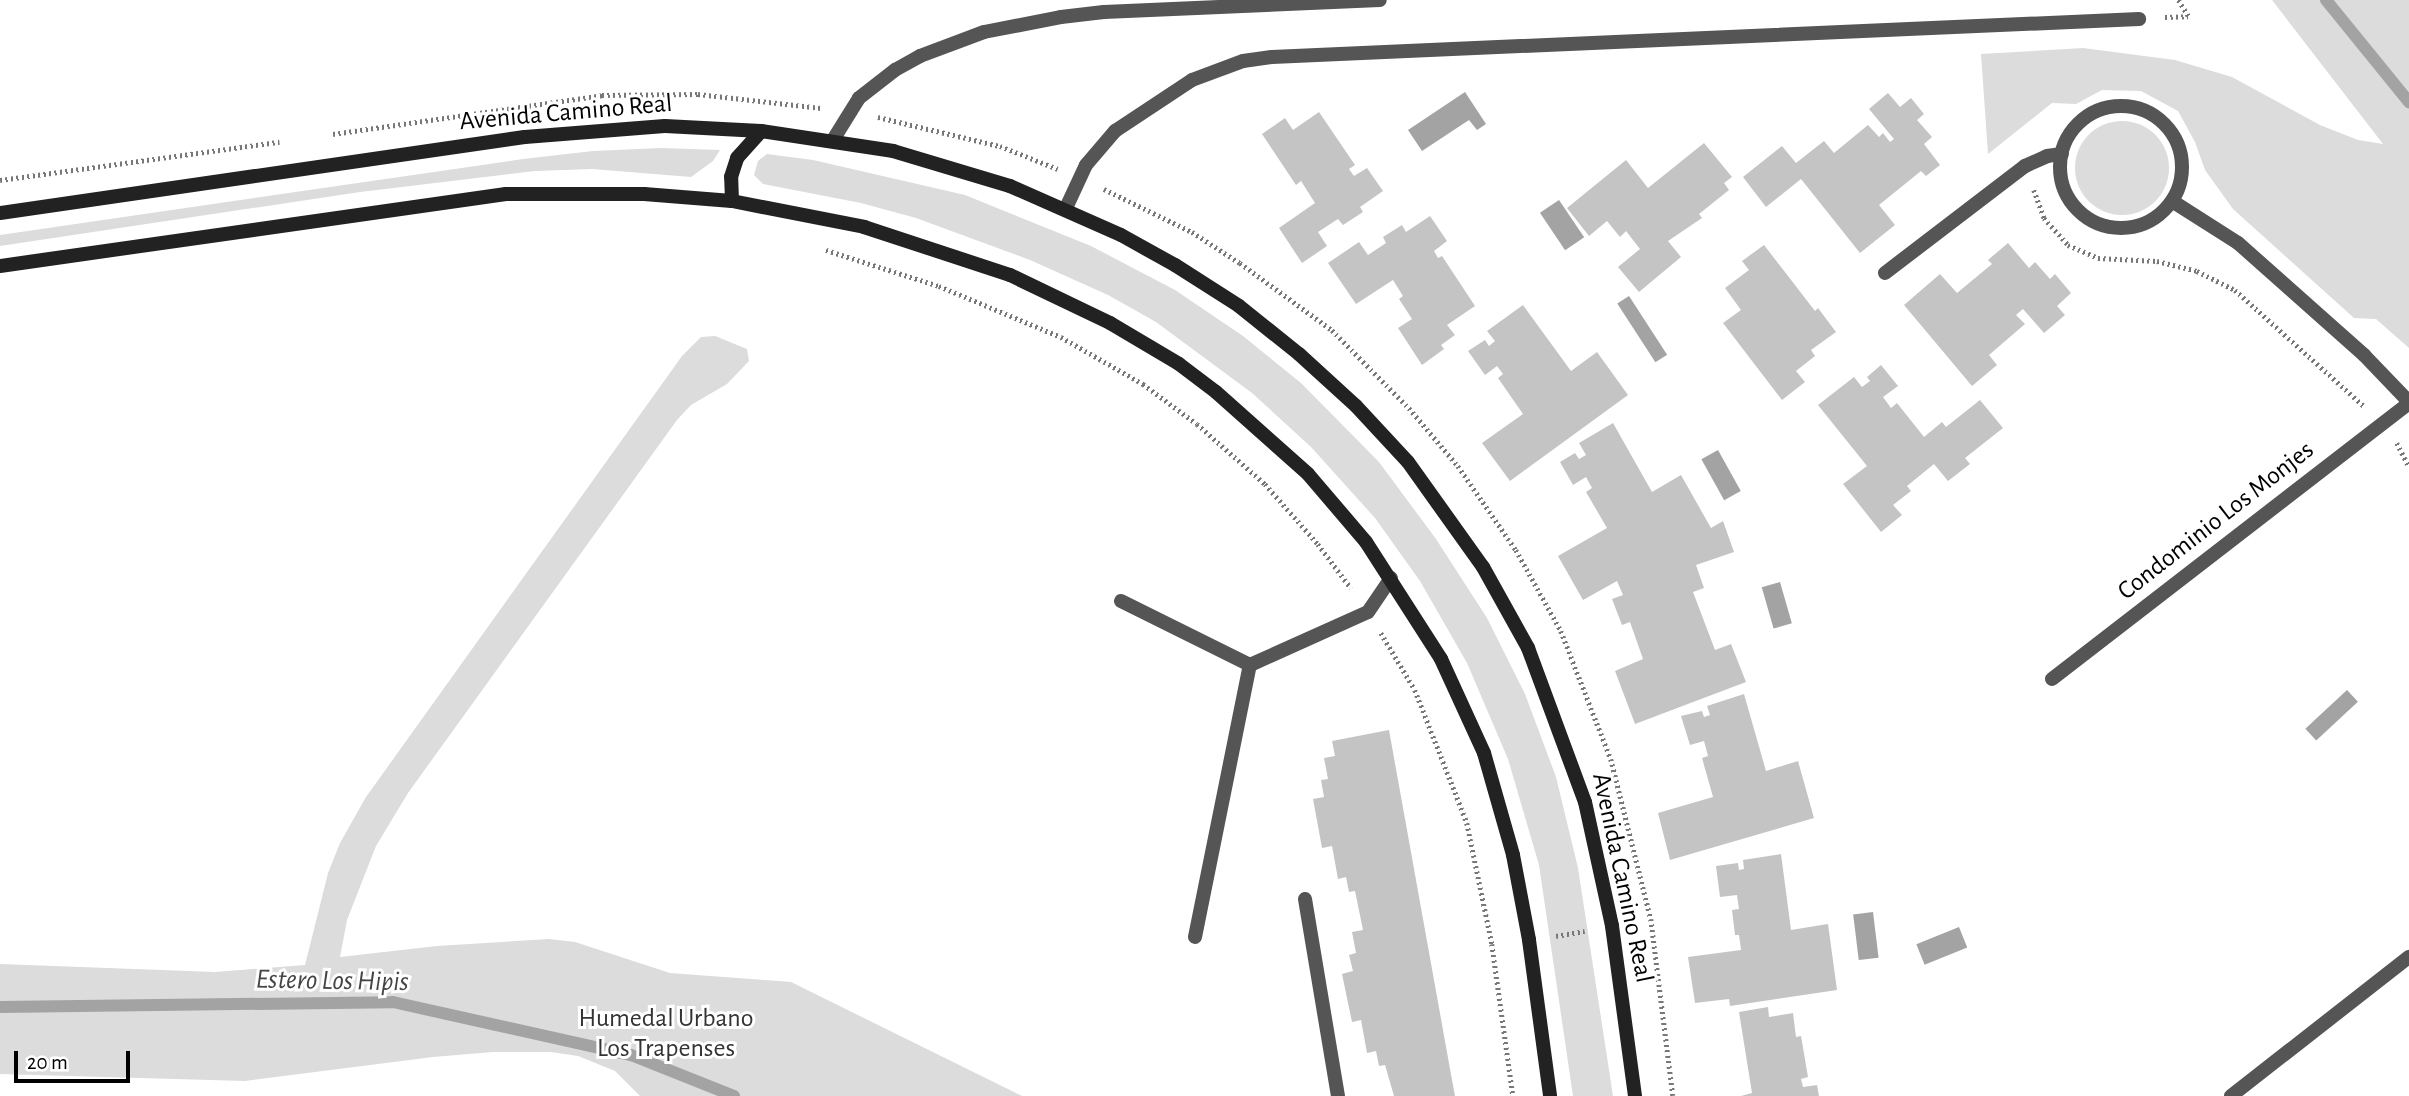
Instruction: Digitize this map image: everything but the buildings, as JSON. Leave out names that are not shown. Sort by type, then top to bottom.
[{"type":"main road","name":"Avenida Camino Real","points":[[0,213],[525,137],[665,126],[761,131],[833,140],[952,167],[1066,208],[1175,265],[1239,306],[1299,354],[1356,406],[1408,463],[1483,567],[1528,648],[1585,802],[1612,926],[1635,1096]]},
{"type":"main road","points":[[732,201],[731,177],[737,158],[761,131]]},
{"type":"main road","points":[[0,266],[506,194],[644,194],[732,201],[864,227],[938,249],[1010,275],[1110,323],[1179,365],[1275,442],[1338,509],[1391,578],[1441,659],[1484,753],[1513,855],[1530,940],[1550,1096]]},
{"type":"street","points":[[833,140],[859,98],[895,70],[920,56],[984,32],[1061,17],[1104,12],[1380,0]]},
{"type":"street","points":[[1066,208],[1086,164],[1115,131],[1192,80],[1243,61],[1272,57],[2139,19]]},
{"type":"street","points":[[2121,106],[2152,115],[2175,138],[2180,154],[2179,186],[2164,211],[2141,225],[2129,228],[2102,226],[2080,213],[2065,192],[2061,180],[2062,154],[2067,138],[2090,115],[2121,106]]},
{"type":"street","points":[[1885,273],[2025,166],[2047,156],[2062,154]]},
{"type":"street","points":[[2172,201],[2238,243],[2364,355],[2409,402]]},
{"type":"street","name":"Condominio Los Monjes","points":[[2052,679],[2409,402]]},
{"type":"street","points":[[1250,665],[1368,612],[1391,578]]},
{"type":"street","points":[[1121,601],[1250,665]]},
{"type":"street","points":[[1195,937],[1250,665]]},
{"type":"street","points":[[1305,899],[1338,1096]]},
{"type":"street","points":[[2231,1096],[2409,957]]},
{"type":"path","points":[[2139,19],[2189,16],[2178,0]]},
{"type":"path","points":[[2025,166],[2044,218],[2068,244],[2098,258],[2157,261],[2197,271],[2235,290],[2350,396],[2385,421],[2409,467]]},
{"type":"path","points":[[820,248],[939,286],[1061,337],[1143,384],[1197,424],[1265,484],[1318,544],[1368,612],[1415,690],[1467,823],[1492,944],[1513,1096]]},
{"type":"path","points":[[1492,944],[1651,919]]},
{"type":"green space","points":[[2272,0],[2409,0],[2409,348],[2376,319],[2354,318],[2233,209],[2205,170],[2195,142],[2178,111],[2141,91],[2102,90],[2076,104],[2052,103],[1988,154],[1981,54],[2083,48],[2175,60],[2232,77],[2320,125],[2358,140],[2383,144]]},
{"type":"green space","points":[[2122,121],[2140,125],[2155,135],[2165,150],[2169,168],[2165,186],[2155,201],[2140,211],[2122,215],[2104,211],[2089,201],[2079,186],[2075,168],[2079,150],[2089,135],[2104,125]]},
{"type":"green space","points":[[661,148],[720,150],[713,161],[691,177],[592,169],[535,171],[360,192],[0,246],[0,235],[523,159],[593,151]]},
{"type":"green space","points":[[767,154],[813,160],[965,195],[1091,246],[1175,290],[1243,336],[1301,383],[1379,462],[1436,539],[1487,618],[1525,694],[1556,777],[1578,868],[1613,1096],[1573,1096],[1539,865],[1508,759],[1467,663],[1420,581],[1375,518],[1311,447],[1252,393],[1156,322],[1108,295],[1030,260],[916,218],[861,203],[763,184],[754,175],[758,161]]},
{"type":"green space","name":"Humedal Urbano Los Trapenses","points":[[715,336],[747,349],[749,361],[727,384],[691,405],[677,420],[408,793],[376,846],[347,920],[340,957],[437,946],[549,939],[575,942],[670,973],[791,982],[1022,1096],[640,1096],[615,1071],[578,1056],[551,1052],[493,1052],[433,1057],[245,1081],[0,1074],[0,964],[215,972],[305,965],[328,873],[340,843],[366,797],[682,356],[701,337]]},
{"type":"shaded area","points":[[1465,92],[1486,124],[1477,130],[1469,120],[1422,151],[1408,130]]},
{"type":"shaded area","points":[[1559,200],[1584,237],[1565,250],[1540,213]]},
{"type":"shaded area","points":[[1629,296],[1667,355],[1655,362],[1617,304]]},
{"type":"shaded area","points":[[1718,450],[1741,491],[1724,500],[1701,459]]},
{"type":"shaded area","points":[[1780,582],[1792,623],[1774,629],[1762,587]]},
{"type":"shaded area","points":[[2347,690],[2358,702],[2316,741],[2305,729]]},
{"type":"shaded area","points":[[1873,912],[1879,958],[1859,960],[1853,914]]},
{"type":"shaded area","points":[[1959,927],[1967,947],[1925,965],[1916,944]]},
{"type":"waterway","points":[[2326,0],[2409,102]]},
{"type":"waterway","name":"Estero Los Hipis","points":[[0,1007],[393,1002],[631,1055],[734,1096]]}]
